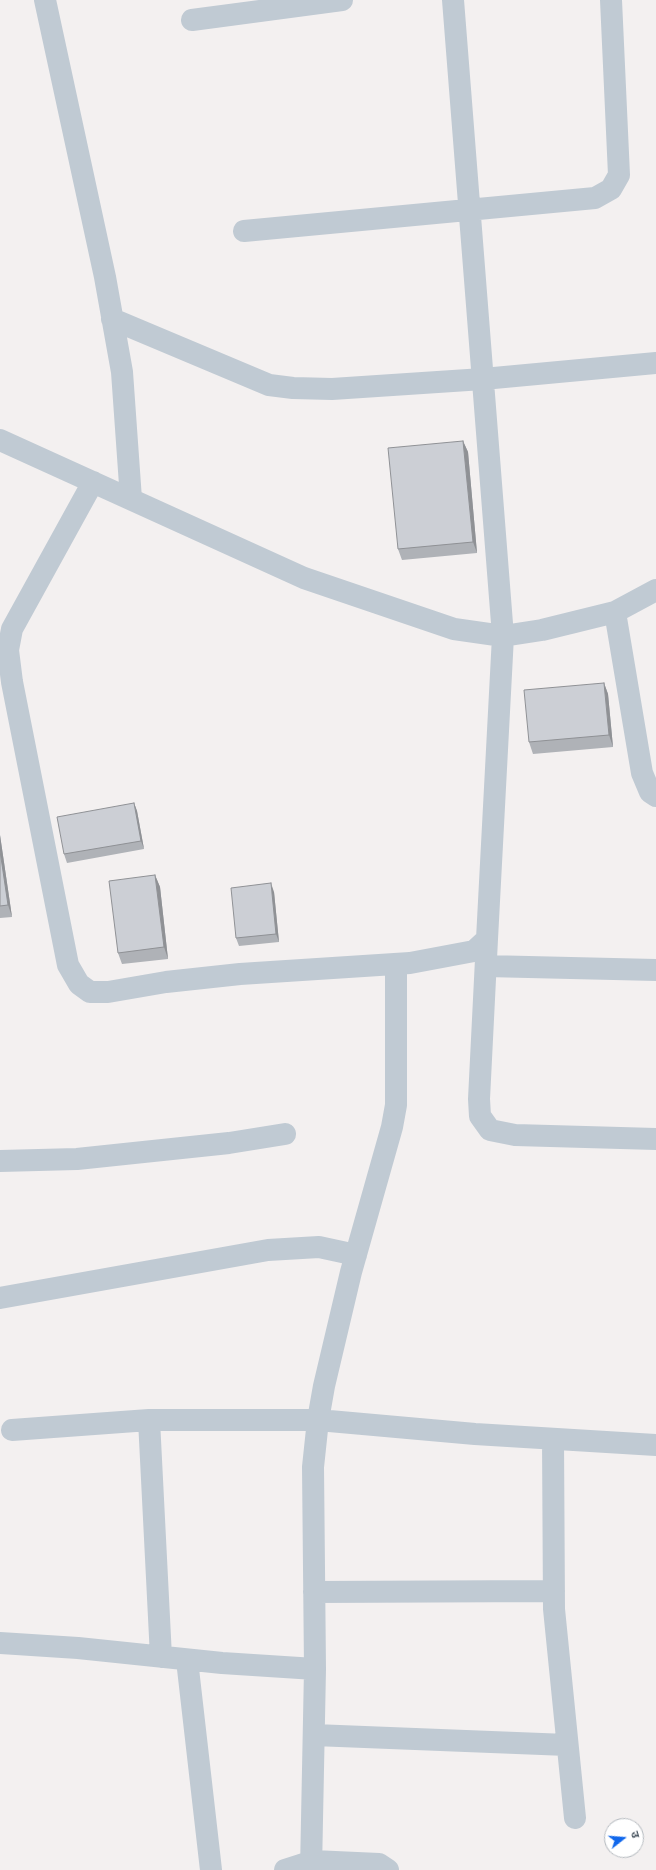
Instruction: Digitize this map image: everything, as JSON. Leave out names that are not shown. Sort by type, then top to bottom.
[{"type":"street","points":[[45,0],[122,372],[131,499]]},
{"type":"street","points":[[192,20],[342,0]]},
{"type":"street","points":[[453,0],[503,636],[479,1099],[480,1116],[490,1130],[515,1136],[656,1139]]},
{"type":"street","points":[[244,231],[595,198],[611,189],[619,175],[611,0]]},
{"type":"street","points":[[112,319],[269,385],[294,388],[332,389],[483,379],[656,363]]},
{"type":"street","points":[[0,440],[304,578],[454,629],[503,636],[542,630],[615,612],[656,590]]},
{"type":"street","points":[[93,482],[12,629],[8,650],[13,690],[68,965],[79,984],[90,992],[108,992],[166,982],[240,974],[396,964],[474,951],[487,939]]},
{"type":"street","points":[[615,612],[642,773],[650,792],[656,796]]},
{"type":"street","points":[[312,1866],[315,1668],[313,1467],[318,1420],[324,1386],[356,1255],[392,1127],[396,1105],[396,964]]},
{"type":"street","points":[[486,966],[656,970]]},
{"type":"street","points":[[0,1161],[77,1159],[229,1143],[285,1134]]},
{"type":"street","points":[[0,1298],[268,1250],[320,1247],[356,1255]]},
{"type":"street","points":[[149,1420],[161,1657]]},
{"type":"street","points":[[12,1430],[149,1420],[318,1420],[452,1433],[656,1445]]},
{"type":"street","points":[[553,1439],[554,1591],[574,1818]]},
{"type":"street","points":[[314,1592],[554,1591]]},
{"type":"street","points":[[0,1642],[78,1648],[187,1660],[315,1668]]},
{"type":"street","points":[[187,1660],[211,1870]]},
{"type":"street","points":[[314,1735],[567,1745]]},
{"type":"street","points":[[285,1870],[312,1866],[379,1864],[388,1870]]},
{"type":"building","points":[[463,441],[473,542],[398,549],[388,448]]},
{"type":"building","points":[[604,683],[609,735],[529,742],[524,690]]},
{"type":"building","points":[[134,803],[141,841],[64,854],[57,817]]},
{"type":"building","points":[[0,851],[8,905],[0,906]]},
{"type":"building","points":[[155,875],[164,947],[118,953],[109,881]]},
{"type":"building","points":[[271,883],[276,934],[236,938],[231,888]]}]
